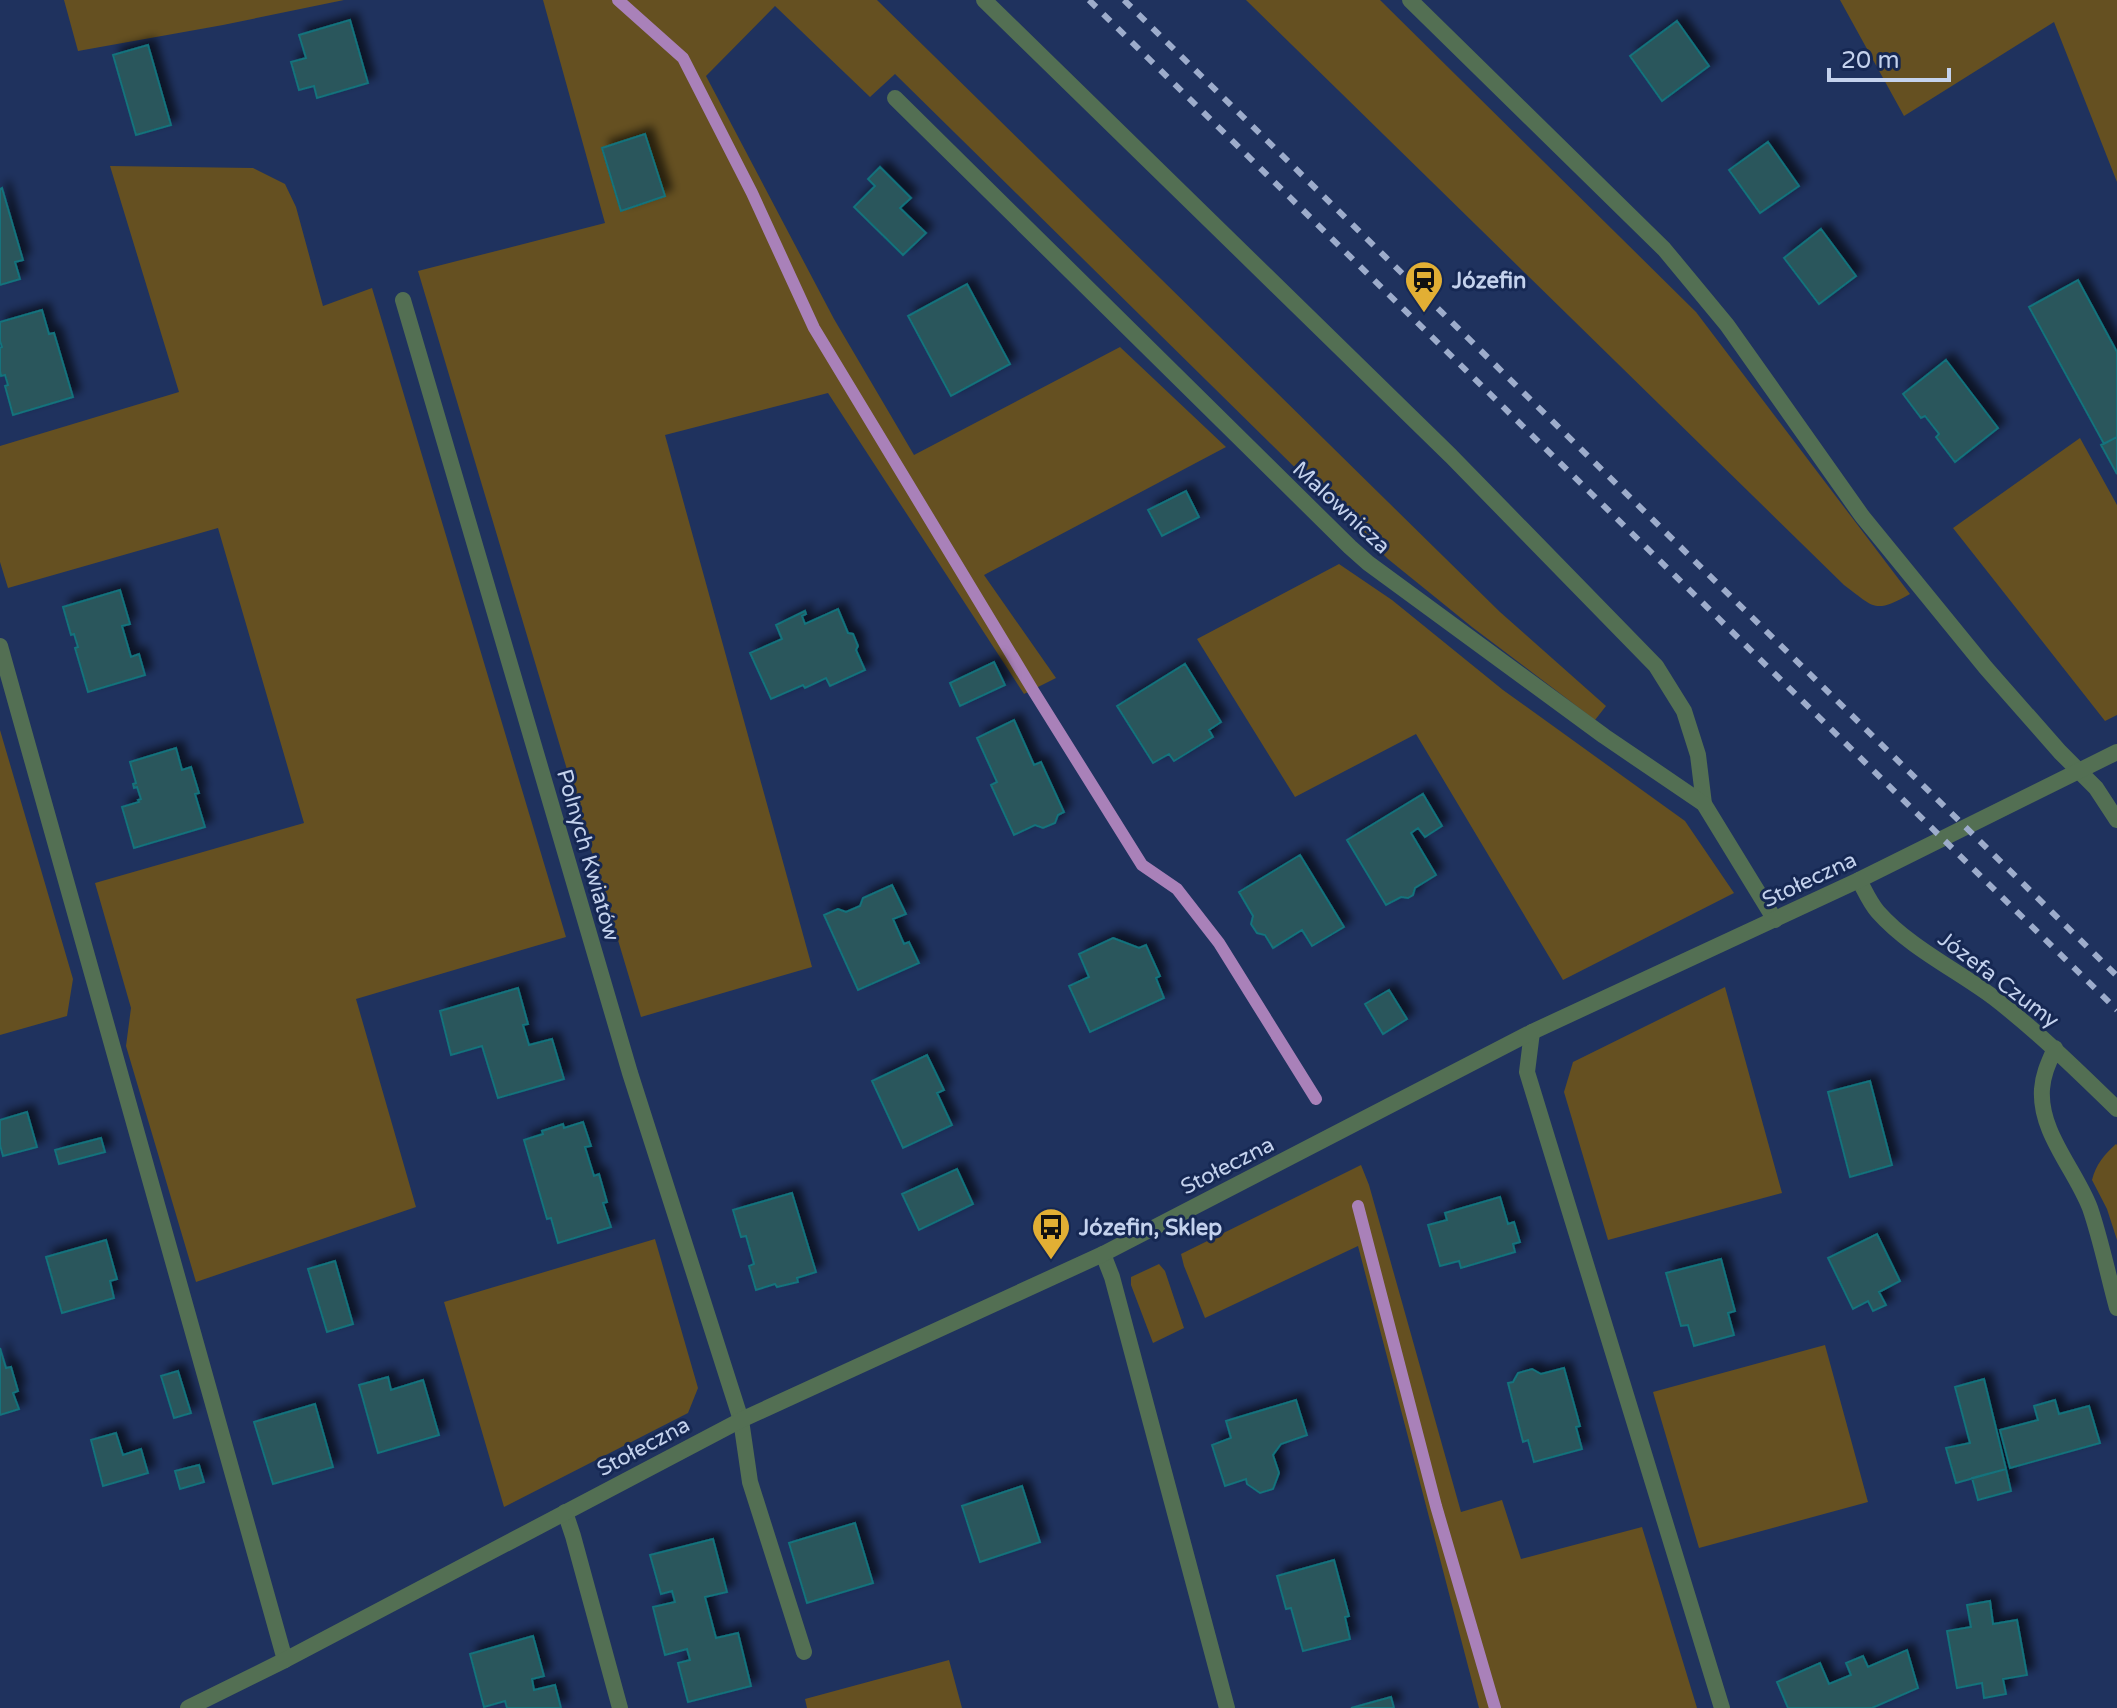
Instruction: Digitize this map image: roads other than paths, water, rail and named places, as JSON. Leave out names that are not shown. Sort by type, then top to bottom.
[{"type":"street","points":[[984,0],[1451,456],[1656,666],[1684,711],[1698,755],[1704,804]]},
{"type":"street","points":[[1410,0],[1664,249],[1727,325],[1862,516],[1986,668],[2096,788],[2117,820]]},
{"type":"street","name":"Malownicza","points":[[895,98],[1368,563],[1604,736],[1704,804],[1775,920]]},
{"type":"street","name":"Polnych Kwiatów","points":[[403,300],[630,1073],[741,1420],[750,1482],[804,1652]]},
{"type":"street","points":[[0,646],[285,1660]]},
{"type":"street","name":"Stołeczna","points":[[188,1708],[741,1420],[1103,1254],[1532,1032],[1859,880],[2117,752]]},
{"type":"street","name":"Józefa Czumy","points":[[1859,880],[1876,909],[1891,925],[1992,997],[2055,1048],[2117,1109]]},
{"type":"street","points":[[1532,1032],[1527,1072],[1722,1708]]},
{"type":"street","points":[[2055,1048],[2045,1069],[2042,1091],[2045,1114],[2090,1208],[2117,1308]]},
{"type":"street","points":[[1103,1254],[1112,1277],[1227,1708]]},
{"type":"street","points":[[565,1512],[620,1708]]},
{"type":"waterway","points":[[618,0],[683,58],[752,193],[814,328],[1034,692],[1142,865],[1177,889],[1219,943],[1316,1099]]},
{"type":"waterway","points":[[1358,1206],[1436,1506],[1495,1708]]},
{"type":"railway","points":[[1089,0],[2117,1010]]},
{"type":"railway","points":[[1124,0],[2117,976]]},
{"type":"place","name":"Józefin","points":[[1424,314]]},
{"type":"place","name":"Józefin, Sklep","points":[[1051,1261]]}]
